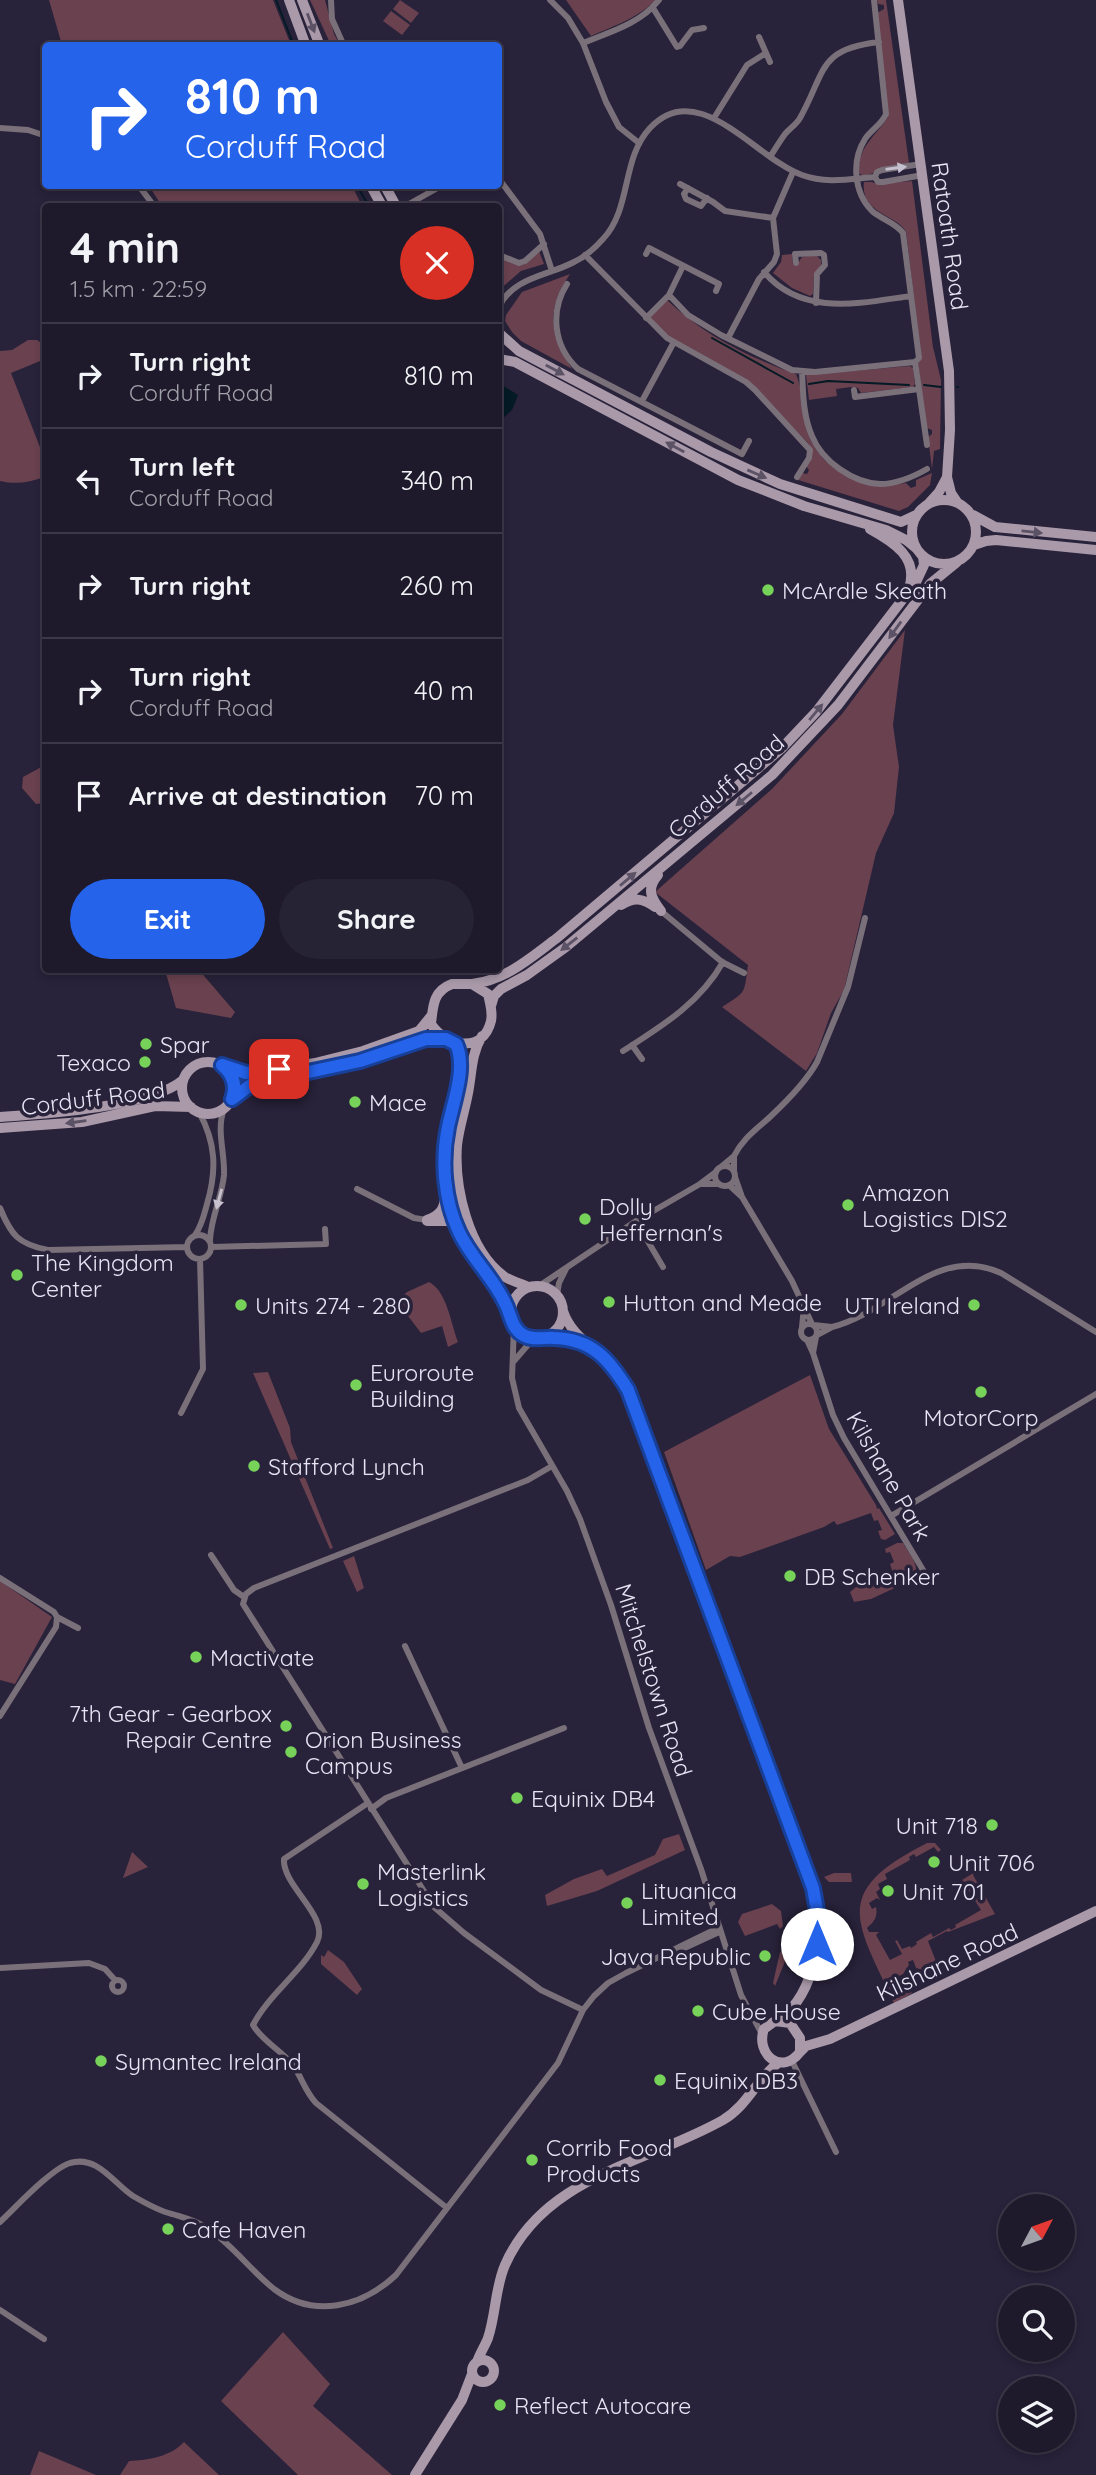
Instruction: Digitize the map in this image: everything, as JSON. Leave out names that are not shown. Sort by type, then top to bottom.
[{"type":"street","points":[[289,0],[305,42]]},
{"type":"street","points":[[302,0],[318,42]]},
{"type":"street","points":[[331,0],[332,19],[342,42]]},
{"type":"street","points":[[550,0],[568,18],[583,43],[619,127],[639,143]]},
{"type":"street","points":[[583,43],[621,29],[653,8],[659,0]]},
{"type":"street","name":"Ratoath Road","points":[[898,0],[949,372],[950,430],[947,477],[951,493],[957,502]]},
{"type":"street","points":[[669,295],[688,315],[780,365],[802,372],[915,362],[919,358],[903,233],[900,228],[878,216],[864,201],[856,171],[861,147],[886,114],[874,4],[883,7]]},
{"type":"street","points":[[653,8],[677,47],[692,30],[704,28]]},
{"type":"street","points":[[758,37],[770,62]]},
{"type":"street","points":[[770,157],[800,118],[821,72],[830,59],[836,53],[856,45],[879,42]]},
{"type":"street","points":[[714,118],[747,65],[766,53]]},
{"type":"street","points":[[502,302],[523,282],[585,255],[607,235],[639,143],[655,123],[678,112],[697,112],[714,118],[793,172],[823,180],[875,177],[883,182],[922,170]]},
{"type":"street","points":[[0,128],[28,130],[42,135]]},
{"type":"street","points":[[875,177],[882,170],[922,170]]},
{"type":"street","points":[[728,338],[764,272],[774,262],[777,254],[773,218],[793,172]]},
{"type":"street","points":[[502,183],[540,234],[552,271]]},
{"type":"street","points":[[684,186],[725,211],[773,218]]},
{"type":"street","points":[[410,203],[414,196],[433,189]]},
{"type":"street","points":[[502,255],[519,263],[544,244]]},
{"type":"street","points":[[646,254],[649,248],[719,284],[716,291]]},
{"type":"street","points":[[796,263],[795,254],[824,255],[825,265],[817,274],[816,303]]},
{"type":"street","points":[[585,255],[646,318],[674,342],[746,382],[755,390],[809,447],[810,455],[804,471],[797,477]]},
{"type":"street","points":[[646,318],[669,295],[683,266]]},
{"type":"street","points":[[764,272],[784,289],[816,303],[845,305],[911,296]]},
{"type":"street","points":[[567,284],[559,299],[556,327],[563,350],[569,361],[578,369],[742,454],[749,441]]},
{"type":"street","points":[[502,339],[519,351],[745,469],[808,494],[901,522],[916,515],[929,503],[947,477]]},
{"type":"street","points":[[642,401],[674,342]]},
{"type":"street","points":[[502,360],[514,362],[738,480],[774,495],[896,534],[939,564],[957,562],[970,552],[977,530],[972,515]]},
{"type":"street","points":[[915,362],[927,445]]},
{"type":"street","points":[[802,372],[808,426],[812,438],[826,457],[854,477],[882,484],[910,478],[927,469]]},
{"type":"street","points":[[854,390],[855,397],[919,389]]},
{"type":"street","points":[[925,433],[933,431]]},
{"type":"street","points":[[910,478],[914,488]]},
{"type":"street","points":[[929,503],[943,499],[957,502],[972,515],[995,527],[1096,537]]},
{"type":"street","points":[[916,515],[912,529],[920,553]]},
{"type":"street","points":[[847,519],[890,541],[907,557],[912,571],[906,595]]},
{"type":"street","points":[[974,545],[996,540],[1096,550]]},
{"type":"street","name":"Corduff Road","points":[[471,984],[496,980],[535,955],[781,749],[816,712],[906,595],[922,572],[924,565],[920,553]]},
{"type":"street","name":"Corduff Road","points":[[491,1006],[494,996],[502,989],[547,961],[752,793],[815,731],[930,584],[957,562]]},
{"type":"street","points":[[661,911],[651,897],[652,882],[702,834]]},
{"type":"street","points":[[589,928],[630,900],[643,899],[723,962],[744,973]]},
{"type":"street","points":[[510,1315],[513,1299],[523,1290],[566,1268],[716,1172],[734,1156],[742,1141],[785,1102],[811,1073],[848,987],[865,918]]},
{"type":"street","points":[[623,1051],[699,996],[723,962]]},
{"type":"street","points":[[427,1220],[441,1212],[445,1205],[444,1155],[460,1066],[460,1053],[431,1024],[431,1007],[447,986],[471,984],[488,994],[491,1022],[472,1058],[460,1128],[457,1160],[459,1191],[470,1227],[486,1255],[505,1277],[550,1289],[557,1296],[567,1322],[582,1341],[607,1361],[618,1374],[635,1406],[813,1888],[819,1930],[812,1969],[793,2014],[800,2038],[800,2052],[792,2061],[778,2063],[762,2078],[746,2102],[723,2119],[589,2181],[546,2208],[528,2226],[504,2266],[495,2294],[488,2338],[489,2363]]},
{"type":"street","points":[[200,1259],[189,1254],[187,1247],[189,1239],[201,1225],[215,1175],[206,1122],[183,1095],[183,1080],[189,1070],[200,1063],[212,1062],[236,1071],[253,1073],[315,1063],[363,1051],[419,1031],[432,1015]]},
{"type":"street","points":[[200,1259],[209,1254],[211,1228],[224,1175],[220,1129],[224,1109],[232,1099],[252,1084],[360,1061],[426,1039],[470,1043],[482,1036]]},
{"type":"street","points":[[632,1045],[642,1059]]},
{"type":"street","points":[[222,1065],[232,1076],[232,1099]]},
{"type":"street","name":"Corduff Road","points":[[0,1117],[54,1113],[118,1103],[167,1092],[183,1080]]},
{"type":"street","name":"Corduff Road","points":[[0,1128],[82,1122],[155,1106],[195,1110]]},
{"type":"street","points":[[195,1110],[212,1114],[224,1109]]},
{"type":"street","points":[[734,1156],[735,1173],[742,1197],[796,1288],[817,1336]]},
{"type":"street","points":[[722,1166],[729,1166],[735,1173]]},
{"type":"street","points":[[716,1172],[715,1178],[719,1184]]},
{"type":"street","points":[[729,1185],[735,1173]]},
{"type":"street","points":[[446,1182],[458,1230],[476,1263],[500,1293],[514,1326],[533,1339],[547,1337],[582,1341]]},
{"type":"street","points":[[700,1184],[729,1185],[742,1197]]},
{"type":"street","points":[[357,1189],[414,1218],[449,1222],[458,1230]]},
{"type":"street","points":[[0,1208],[7,1227],[15,1237],[26,1244],[48,1250],[187,1247]]},
{"type":"street","points":[[636,1221],[663,1267]]},
{"type":"street","points":[[195,1235],[204,1235],[211,1243],[326,1244],[325,1229]]},
{"type":"street","points":[[181,1413],[202,1369],[200,1259]]},
{"type":"street","points":[[807,1340],[856,1318],[942,1269],[972,1265],[989,1267],[1001,1273],[1096,1332]]},
{"type":"street","points":[[557,1296],[566,1268]]},
{"type":"street","points":[[804,1307],[802,1327],[813,1324],[832,1327]]},
{"type":"street","points":[[547,1337],[559,1326],[563,1311]]},
{"type":"street","name":"Mitchelstown Road","points":[[514,1326],[513,1386],[519,1408],[571,1500],[597,1564],[649,1728],[741,1995],[762,2034]]},
{"type":"street","name":"Kilshane Park","points":[[802,1327],[801,1335],[807,1340],[813,1353],[835,1420],[926,1575]]},
{"type":"street","name":"Kilshane Park","points":[[813,1353],[817,1336]]},
{"type":"street","points":[[514,1361],[533,1339]]},
{"type":"street","points":[[891,1516],[1096,1395]]},
{"type":"street","points":[[552,1466],[528,1480],[254,1588],[244,1597],[243,1604],[369,1806],[441,1914],[541,1990],[583,2010]]},
{"type":"street","points":[[211,1555],[234,1590],[244,1597]]},
{"type":"street","points":[[0,1578],[78,1628]]},
{"type":"street","points":[[0,1716],[56,1627],[57,1617]]},
{"type":"street","points":[[405,1646],[462,1768]]},
{"type":"street","points":[[447,2208],[316,2103],[306,2091],[295,2068],[253,2025],[276,1992],[303,1962],[321,1933],[316,1920],[284,1869],[284,1859],[386,1798],[564,1728]]},
{"type":"street","name":"Kilshane Road","points":[[800,2052],[813,2043],[830,2039],[1096,1911]]},
{"type":"street","points":[[0,2222],[62,2166],[71,2163],[91,2164],[101,2168],[147,2204],[170,2214],[196,2220],[283,2295],[299,2302],[327,2307],[362,2299],[396,2275],[558,2063],[583,2010],[594,1996],[608,1983],[660,1957],[705,1939],[720,1929]]},
{"type":"street","points":[[0,1968],[89,1963],[105,1969],[115,1980]]},
{"type":"street","points":[[762,2078],[765,2051],[762,2034],[775,2021],[788,2014],[797,2001]]},
{"type":"street","points":[[754,2015],[790,2024],[795,2028]]},
{"type":"street","points":[[800,2038],[813,2043]]},
{"type":"street","points":[[765,2051],[778,2063]]},
{"type":"street","points":[[792,2061],[836,2152]]},
{"type":"street","points":[[0,2310],[44,2339]]},
{"type":"street","points":[[415,2475],[462,2400],[472,2367],[488,2338]]},
{"type":"street","points":[[472,2374],[481,2382],[489,2381],[493,2375],[493,2368],[489,2363],[484,2360],[477,2362]]},
{"type":"street","points":[[462,2400],[481,2382]]},
{"type":"shaded area","points":[[49,0],[273,0],[290,42],[61,42]]},
{"type":"shaded area","points":[[310,0],[325,0],[338,42],[330,42]]},
{"type":"shaded area","points":[[400,0],[419,13],[411,23],[393,9]]},
{"type":"shaded area","points":[[566,0],[656,0],[633,17],[591,36]]},
{"type":"shaded area","points":[[877,0],[886,0],[909,163],[863,176],[859,173],[861,156],[868,142],[888,117],[877,13],[884,9],[884,5],[878,4]]},
{"type":"shaded area","points":[[391,11],[410,25],[402,35],[383,21]]},
{"type":"shaded area","points":[[912,181],[933,347],[941,380],[940,449],[934,451],[932,469],[928,437],[932,430],[927,428],[918,363],[921,355],[906,232],[902,226],[873,207],[864,193],[864,182],[877,184]]},
{"type":"shaded area","points":[[151,189],[354,189],[360,203],[160,203]]},
{"type":"shaded area","points":[[539,251],[544,264],[521,271],[502,287],[502,258],[523,265]]},
{"type":"shaded area","points":[[792,254],[793,264],[798,263],[802,257],[816,255],[821,260],[821,265],[814,275],[813,294],[810,296],[792,288],[773,273],[781,262],[782,255]]},
{"type":"shaded area","points":[[570,274],[557,299],[553,322],[559,344],[572,369],[521,341],[505,321],[506,315],[522,292]]},
{"type":"shaded area","points":[[667,300],[695,324],[727,344],[796,374],[806,427],[820,455],[831,466],[859,481],[890,485],[906,483],[911,488],[916,486],[916,480],[932,473],[930,485],[908,507],[899,511],[798,480],[802,473],[807,474],[809,470],[806,466],[811,448],[808,443],[746,380],[666,337],[649,318]]},
{"type":"shaded area","points":[[28,340],[42,343],[42,360],[11,373],[42,452],[42,478],[23,482],[0,481],[0,351],[12,350]]},
{"type":"shaded area","points":[[910,366],[913,368],[913,387],[861,393],[858,388],[851,387],[836,389],[837,396],[809,400],[806,375]]},
{"type":"shaded area","points":[[905,630],[893,725],[899,767],[894,813],[876,853],[844,990],[831,1013],[817,1053],[806,1071],[722,1007],[743,991],[748,965],[655,892],[772,789],[842,714]]},
{"type":"shaded area","points":[[42,767],[42,803],[36,804],[22,788],[23,777]]},
{"type":"shaded area","points":[[166,973],[202,973],[235,1012],[231,1018],[176,1008]]},
{"type":"shaded area","points":[[429,1282],[444,1300],[458,1342],[448,1347],[442,1326],[421,1333],[408,1316],[401,1298],[407,1292]]},
{"type":"shaded area","points":[[268,1372],[290,1428],[291,1442],[333,1548],[330,1549],[253,1373]]},
{"type":"shaded area","points":[[810,1375],[829,1429],[895,1534],[885,1540],[881,1539],[878,1531],[882,1530],[871,1513],[837,1525],[834,1521],[740,1557],[730,1556],[706,1570],[664,1452]]},
{"type":"shaded area","points":[[903,1543],[911,1556],[916,1565],[915,1574],[912,1578],[909,1572],[897,1583],[899,1586],[871,1599],[854,1602],[850,1592],[856,1587],[893,1573],[890,1564],[894,1562],[890,1552],[886,1553],[885,1549]]},
{"type":"shaded area","points":[[354,1556],[364,1588],[357,1592],[343,1561]]},
{"type":"shaded area","points":[[0,1581],[52,1617],[15,1684],[0,1680]]},
{"type":"shaded area","points":[[679,1834],[685,1850],[597,1891],[547,1906],[545,1895],[574,1879],[602,1869],[607,1876],[655,1855],[663,1839]]},
{"type":"shaded area","points":[[927,1843],[935,1843],[941,1850],[938,1852],[934,1847],[916,1857],[914,1854],[909,1857],[910,1860],[885,1874],[887,1879],[878,1884],[880,1889],[876,1892],[880,1900],[877,1898],[869,1903],[872,1909],[876,1907],[876,1914],[867,1928],[869,1932],[879,1932],[876,1935],[890,1960],[902,1954],[895,1941],[897,1940],[902,1949],[911,1948],[931,1933],[933,1937],[949,1928],[951,1930],[981,1910],[962,1880],[985,1866],[973,1875],[995,1914],[948,1932],[947,1931],[928,1941],[939,1969],[935,1973],[916,1968],[913,1960],[908,1962],[903,1974],[897,1977],[903,1992],[910,1990],[912,1993],[894,2003],[869,1950],[860,1911],[864,1894],[876,1877],[896,1861]]},
{"type":"shaded area","points":[[132,1852],[148,1867],[123,1878]]},
{"type":"shaded area","points":[[834,1873],[851,1873],[852,1882],[829,1882],[824,1877]]},
{"type":"shaded area","points":[[772,1904],[781,1911],[783,1926],[780,1929],[777,1924],[745,1936],[738,1922],[742,1914]]},
{"type":"shaded area","points":[[328,1950],[344,1962],[362,1989],[357,1995],[321,1964],[321,1955],[324,1957]]},
{"type":"shaded area","points":[[780,1952],[788,1954],[775,1986],[773,1983]]},
{"type":"shaded area","points":[[283,2332],[330,2384],[313,2406],[392,2475],[298,2475],[221,2401]]},
{"type":"shaded area","points":[[184,2442],[219,2475],[120,2475],[129,2461],[151,2459]]},
{"type":"shaded area","points":[[39,2451],[96,2475],[30,2475]]},
{"type":"water","points":[[502,385],[518,395],[512,410],[502,419]]},
{"type":"waterway","points":[[276,0],[292,42]]},
{"type":"waterway","points":[[359,189],[367,203]]},
{"type":"waterway","points":[[712,338],[793,383]]},
{"type":"waterway","points":[[809,384],[828,381],[909,385]]},
{"type":"waterway","points":[[924,385],[941,387]]},
{"type":"place","name":"McArdle Skeath","points":[[768,590]]},
{"type":"place","name":"Spar","points":[[146,1044]]},
{"type":"place","name":"Texaco","points":[[145,1062]]},
{"type":"place","name":"Mace","points":[[355,1102]]},
{"type":"place","name":"Amazon Logistics DIS2","points":[[848,1205]]},
{"type":"place","name":"Dolly Heffernan's","points":[[585,1219]]},
{"type":"place","name":"The Kingdom Center","points":[[17,1275]]},
{"type":"place","name":"Hutton and Meade","points":[[609,1302]]},
{"type":"place","name":"Units 274 - 280","points":[[241,1305]]},
{"type":"place","name":"UTI Ireland","points":[[974,1305]]},
{"type":"place","name":"Euroroute Building","points":[[356,1385]]},
{"type":"place","name":"MotorCorp","points":[[981,1392]]},
{"type":"place","name":"Stafford Lynch","points":[[254,1466]]},
{"type":"place","name":"DB Schenker","points":[[790,1576]]},
{"type":"place","name":"Mactivate","points":[[196,1657]]},
{"type":"place","name":"7th Gear - Gearbox Repair Centre","points":[[286,1726]]},
{"type":"place","name":"Orion Business Campus","points":[[291,1752]]},
{"type":"place","name":"Equinix DB4","points":[[517,1798]]},
{"type":"place","name":"Unit 718","points":[[992,1825]]},
{"type":"place","name":"Unit 706","points":[[934,1862]]},
{"type":"place","name":"Masterlink Logistics","points":[[363,1884]]},
{"type":"place","name":"Unit 701","points":[[888,1891]]},
{"type":"place","name":"Lituanica Limited","points":[[627,1903]]},
{"type":"place","name":"Java Republic","points":[[765,1956]]},
{"type":"place","name":"Cube House","points":[[698,2011]]},
{"type":"place","name":"Symantec Ireland","points":[[101,2061]]},
{"type":"place","name":"Equinix DB3","points":[[660,2080]]},
{"type":"place","name":"Corrib Food Products","points":[[532,2160]]},
{"type":"place","name":"Cafe Haven","points":[[168,2229]]},
{"type":"place","name":"Reflect Autocare","points":[[500,2405]]},
{"type":"route","points":[[279,1069],[246,1073],[222,1065],[232,1076],[232,1099],[252,1084],[326,1070],[388,1053],[426,1039],[446,1039],[456,1044],[460,1053],[460,1066],[447,1128],[444,1170],[449,1204],[458,1230],[476,1263],[500,1293],[517,1330],[533,1339],[547,1337],[582,1341],[607,1361],[628,1390],[813,1888],[819,1930],[817,1944]]}]
